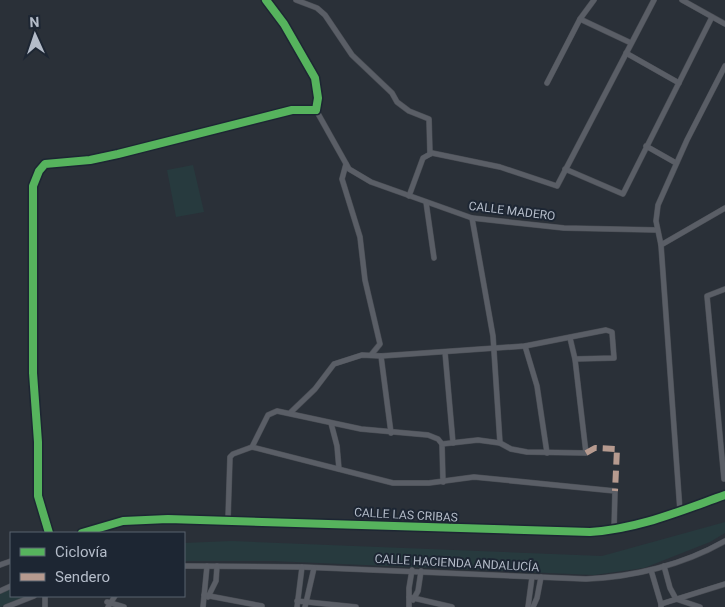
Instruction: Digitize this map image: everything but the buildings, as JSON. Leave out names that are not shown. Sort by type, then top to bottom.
[{"type":"street","points":[[266,0],[284,24],[315,78],[318,98],[316,110],[346,164],[342,179],[360,237],[366,280],[380,344],[370,355]]},
{"type":"street","points":[[296,0],[317,8],[325,15],[352,55],[392,93],[397,102],[409,111],[429,119],[430,154]]},
{"type":"street","points":[[547,83],[580,19],[594,0]]},
{"type":"street","points":[[409,196],[423,158],[430,154],[500,167],[557,186],[654,0]]},
{"type":"street","points":[[682,0],[725,24]]},
{"type":"street","points":[[564,170],[623,194],[712,17]]},
{"type":"street","points":[[580,19],[631,43]]},
{"type":"street","points":[[626,54],[679,83]]},
{"type":"street","points":[[680,511],[662,245],[657,230],[658,205],[676,163],[725,66]]},
{"type":"street","points":[[49,532],[38,496],[38,442],[33,373],[33,186],[39,171],[45,164],[90,160],[292,110],[316,110]]},
{"type":"street","points":[[646,146],[676,163]]},
{"type":"street","name":"CALLE MADERO","points":[[346,164],[349,169],[371,182],[472,218],[564,228],[657,230]]},
{"type":"street","points":[[426,202],[434,258]]},
{"type":"street","points":[[662,245],[725,208]]},
{"type":"street","points":[[472,218],[493,336],[500,443]]},
{"type":"street","points":[[724,479],[707,296],[725,289]]},
{"type":"street","points":[[290,413],[315,389],[334,364],[350,358],[370,355],[381,356],[525,346],[606,330],[612,332],[614,358],[575,359]]},
{"type":"street","points":[[252,447],[270,413],[277,411],[331,424],[391,433],[412,432],[428,435],[442,444],[478,440],[500,443],[511,449],[547,453],[586,453],[575,359],[570,338]]},
{"type":"street","points":[[525,346],[537,386],[547,453]]},
{"type":"street","points":[[445,352],[453,443]]},
{"type":"street","points":[[381,356],[391,433]]},
{"type":"street","points":[[331,424],[337,446],[339,469]]},
{"type":"street","points":[[442,444],[443,482]]},
{"type":"street","points":[[228,519],[230,457],[252,447],[393,483],[443,482],[474,478],[615,491],[614,530]]},
{"type":"street","name":"CALLE LAS CRIBAS","points":[[85,532],[102,526],[136,519],[228,519],[512,531],[570,532],[614,530],[658,520],[725,495]]},
{"type":"street","name":"CALLE HACIENDA ANDALUCÍA","points":[[185,566],[302,566],[532,577],[605,578],[651,570],[724,542]]},
{"type":"street","points":[[206,597],[204,586],[207,566]]},
{"type":"street","points":[[203,607],[206,597],[214,588],[217,566]]},
{"type":"street","points":[[302,566],[297,604],[356,607]]},
{"type":"street","points":[[664,566],[670,588],[676,599],[700,607]]},
{"type":"street","points":[[306,605],[314,568]]},
{"type":"street","points":[[409,606],[411,598],[408,588],[412,570]]},
{"type":"street","points":[[651,570],[659,592],[661,606],[676,599],[725,584]]},
{"type":"street","points":[[411,598],[418,591],[421,571]]},
{"type":"street","points":[[528,607],[532,577]]},
{"type":"street","points":[[533,607],[537,598],[541,577]]},
{"type":"street","points":[[204,586],[214,588]]},
{"type":"street","points":[[408,588],[418,591]]},
{"type":"street","points":[[659,592],[670,588]]},
{"type":"street","points":[[528,596],[537,598]]},
{"type":"street","points":[[6,607],[31,597]]},
{"type":"street","points":[[206,597],[262,606]]},
{"type":"street","points":[[411,598],[452,607]]},
{"type":"street","points":[[109,605],[124,607]]},
{"type":"green space","points":[[193,165],[204,212],[176,217],[167,170]]},
{"type":"green space","points":[[725,522],[725,533],[710,542],[644,568],[594,575],[272,561],[185,561],[185,543],[232,541],[602,556]]},
{"type":"green space","points":[[10,588],[10,597],[26,597],[0,607],[0,593]]},
{"type":"marked path","points":[[586,453],[595,448],[617,449],[615,491]]},
{"type":"cycle path","points":[[49,532],[38,496],[38,442],[33,373],[33,186],[39,171],[45,164],[90,160],[292,110],[316,110],[318,98],[315,78],[284,24],[266,0]]},
{"type":"cycle path","points":[[85,532],[123,521],[168,519],[590,532],[642,523],[725,495]]}]
